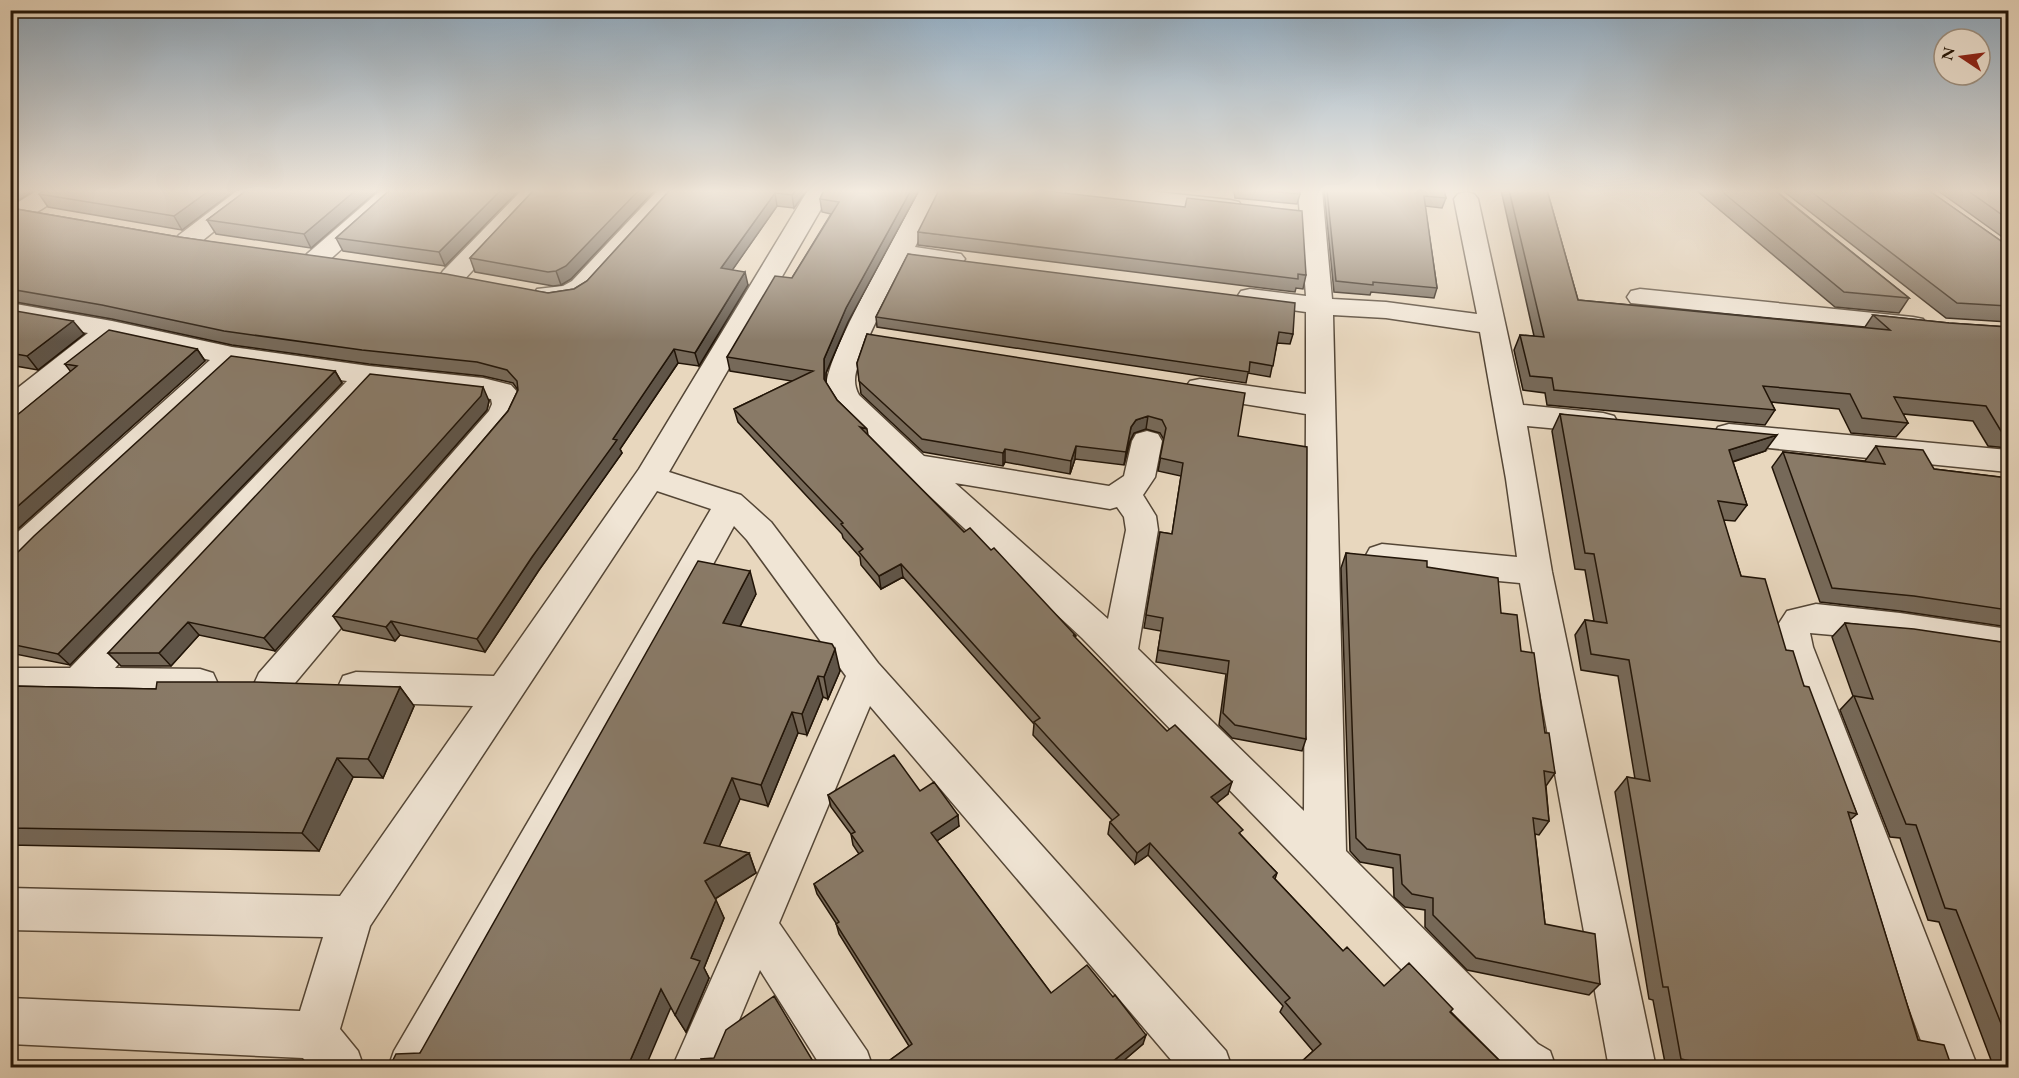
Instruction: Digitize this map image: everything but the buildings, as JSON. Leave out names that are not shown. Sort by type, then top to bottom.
[{"type":"street","points":[[192,240],[223,245]]},
{"type":"street","points":[[327,240],[305,257],[352,264]]},
{"type":"street","points":[[452,278],[488,240]]},
{"type":"street","points":[[519,290],[553,296],[568,294],[581,287],[624,240]]},
{"type":"street","points":[[10,1020],[328,1051],[351,917],[501,692],[650,477],[790,240]]},
{"type":"street","points":[[906,240],[869,337],[840,374],[841,388],[846,399],[857,412],[1119,654],[1325,859],[1521,1061],[1533,1068]]},
{"type":"street","points":[[1308,240],[1319,284],[1325,859]]},
{"type":"street","points":[[1475,240],[1529,511],[1535,572],[1633,1068]]},
{"type":"street","points":[[899,253],[980,263]]},
{"type":"street","points":[[1225,294],[1318,306],[1386,310],[1493,325]]},
{"type":"street","points":[[1640,297],[1938,328],[1901,299]]},
{"type":"street","points":[[10,311],[112,329],[232,356],[369,375],[483,387],[501,392],[506,396],[507,404],[493,425],[272,684]]},
{"type":"street","points":[[10,410],[112,329]]},
{"type":"street","points":[[10,561],[21,537],[232,356]]},
{"type":"street","points":[[78,684],[369,375]]},
{"type":"street","points":[[1177,384],[1319,406]]},
{"type":"street","points":[[1509,414],[1626,425]]},
{"type":"street","points":[[1696,431],[2008,461]]},
{"type":"street","points":[[915,465],[1110,498],[1125,494],[1136,486],[1141,474],[1147,441]]},
{"type":"street","points":[[650,477],[730,503],[759,531],[866,675],[1209,1068]]},
{"type":"street","points":[[1119,654],[1142,530],[1140,516],[1134,504],[1125,494]]},
{"type":"street","points":[[411,1068],[730,503]]},
{"type":"street","points":[[1323,552],[1535,572]]},
{"type":"street","points":[[1955,1068],[1795,647],[1792,631],[1799,621],[1816,618],[1900,627],[2008,643]]},
{"type":"street","points":[[695,1068],[866,675]]},
{"type":"street","points":[[10,683],[272,684],[501,692]]},
{"type":"street","points":[[10,909],[351,917]]},
{"type":"street","points":[[757,927],[850,1068]]}]
